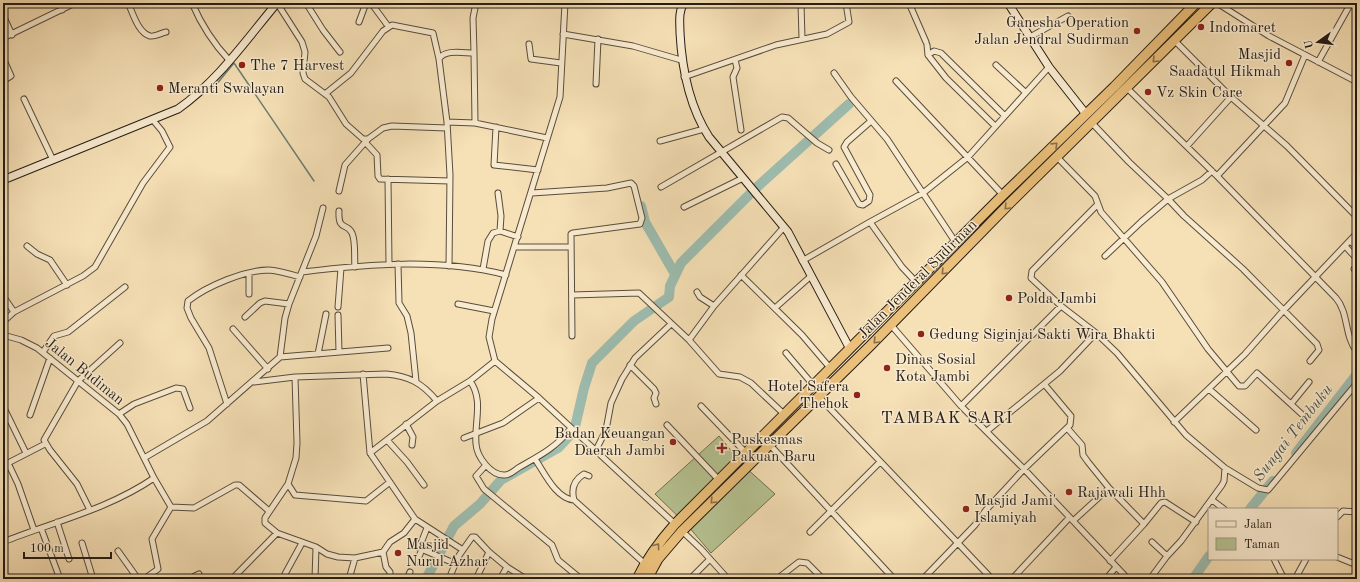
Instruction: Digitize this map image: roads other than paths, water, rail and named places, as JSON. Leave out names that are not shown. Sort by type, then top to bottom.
[{"type":"highway","name":"Jalan Jenderal Sudirman","points":[[637,579],[644,563],[675,524],[1196,3]]},
{"type":"highway","name":"Jalan Jenderal Sudirman","points":[[647,579],[658,559],[682,531],[769,444],[819,397],[1212,3]]},
{"type":"highway","points":[[1027,173],[1034,180]]},
{"type":"highway","points":[[964,236],[971,244]]},
{"type":"highway","points":[[904,295],[912,303]]},
{"type":"highway","points":[[722,476],[733,481]]},
{"type":"street","points":[[59,3],[62,10]]},
{"type":"street","points":[[3,38],[12,35],[75,3]]},
{"type":"street","points":[[128,3],[144,32],[149,36],[166,32]]},
{"type":"street","points":[[192,3],[208,34],[229,60]]},
{"type":"street","points":[[3,180],[178,109],[191,100],[229,60],[277,3],[302,42],[304,52],[303,76],[333,102],[336,111],[346,124],[366,141],[371,150],[377,155],[379,178],[450,180]]},
{"type":"street","points":[[306,3],[323,30],[340,52]]},
{"type":"street","points":[[359,22],[366,3]]},
{"type":"street","points":[[371,3],[388,26]]},
{"type":"street","points":[[475,123],[473,18],[476,3]]},
{"type":"street","points":[[565,3],[560,97],[532,193],[494,311],[488,337],[494,361],[539,398],[675,524]]},
{"type":"street","points":[[684,3],[680,15],[681,60],[684,78],[704,129],[784,227],[850,349]]},
{"type":"street","points":[[801,3],[802,39]]},
{"type":"street","points":[[684,78],[776,45],[827,34],[849,22],[846,3]]},
{"type":"street","points":[[909,3],[927,44],[928,55],[946,78],[995,126]]},
{"type":"street","points":[[1008,3],[1049,67],[1086,114]]},
{"type":"street","points":[[1217,3],[1269,36],[1357,82]]},
{"type":"street","points":[[1318,62],[1351,3]]},
{"type":"street","points":[[3,15],[12,35]]},
{"type":"street","points":[[1030,38],[1068,16]]},
{"type":"street","points":[[325,94],[351,73],[388,26]]},
{"type":"street","points":[[388,26],[402,26],[432,33],[439,59],[447,125],[450,180],[449,266]]},
{"type":"street","points":[[563,34],[598,39],[650,50],[681,60]]},
{"type":"street","points":[[596,84],[598,39]]},
{"type":"street","points":[[1175,41],[1231,97],[1287,146],[1357,217]]},
{"type":"street","points":[[529,44],[531,59],[561,63]]},
{"type":"street","points":[[928,55],[934,51],[941,53],[1005,116]]},
{"type":"street","points":[[439,59],[441,56],[448,53],[474,53]]},
{"type":"street","points":[[1217,176],[1285,103],[1293,87],[1305,55]]},
{"type":"street","points":[[3,58],[11,76],[3,81]]},
{"type":"street","points":[[735,60],[737,68],[733,77],[741,130]]},
{"type":"street","points":[[996,65],[1025,92]]},
{"type":"street","points":[[802,261],[923,193],[968,156],[1049,67]]},
{"type":"street","points":[[834,73],[850,97],[887,139],[956,243]]},
{"type":"street","points":[[896,81],[913,101],[968,156],[1003,195]]},
{"type":"street","points":[[1127,88],[1217,176],[1339,302],[1344,312],[1351,342],[1357,352]]},
{"type":"street","points":[[1187,146],[1231,97]]},
{"type":"street","points":[[24,99],[53,160]]},
{"type":"street","points":[[661,187],[782,117],[788,118],[809,136],[829,150]]},
{"type":"street","points":[[3,322],[14,312],[67,285],[95,267],[143,183],[170,147],[162,131],[152,119]]},
{"type":"street","points":[[836,164],[859,204],[863,205],[869,201],[870,195],[844,147],[847,142],[871,120]]},
{"type":"street","points":[[339,191],[345,165],[366,141],[388,126],[475,123],[547,138]]},
{"type":"street","points":[[1092,123],[1184,216],[1243,269],[1318,346],[1318,350],[1310,361]]},
{"type":"street","points":[[496,127],[494,165],[538,170]]},
{"type":"street","points":[[660,141],[704,129]]},
{"type":"street","points":[[1057,158],[1095,196],[1097,205],[1101,212],[1162,282],[1226,372],[1239,386],[1242,387],[1257,373],[1306,418]]},
{"type":"street","points":[[1105,256],[1124,237],[1168,199],[1202,180],[1212,171]]},
{"type":"street","points":[[684,208],[743,178]]},
{"type":"street","points":[[388,179],[389,264]]},
{"type":"street","points":[[532,193],[607,188],[631,183],[634,185],[642,218],[641,224],[573,232],[570,247],[572,336]]},
{"type":"street","points":[[498,193],[501,216],[500,231]]},
{"type":"street","points":[[1097,205],[1030,273],[1031,278],[1061,306],[1096,333],[1117,352],[1186,435],[1225,468],[1264,490],[1280,477],[1357,383]]},
{"type":"street","points":[[144,458],[200,426],[253,382],[280,357],[285,318],[289,304],[316,236],[323,208]]},
{"type":"street","points":[[339,211],[340,223],[342,226],[350,229],[353,234],[355,267]]},
{"type":"street","points":[[870,222],[902,267],[917,283]]},
{"type":"street","points":[[689,340],[714,306],[784,227]]},
{"type":"street","points":[[483,269],[490,236],[493,233],[500,231],[518,237]]},
{"type":"street","points":[[1174,422],[1245,354],[1314,277],[1357,233]]},
{"type":"street","points":[[1350,241],[1357,247]]},
{"type":"street","points":[[27,246],[37,254],[50,260],[67,285]]},
{"type":"street","points":[[1345,246],[1357,259]]},
{"type":"street","points":[[515,248],[570,247]]},
{"type":"street","points":[[398,264],[399,303],[407,316],[411,333],[416,381]]},
{"type":"street","points":[[227,404],[214,359],[191,318],[187,304],[188,301],[201,291],[249,274],[271,270],[301,274],[341,268],[398,264],[483,269],[506,275]]},
{"type":"street","points":[[1357,264],[1354,269],[1357,273]]},
{"type":"street","points":[[338,307],[341,268]]},
{"type":"street","points":[[249,274],[249,294]]},
{"type":"street","points":[[741,275],[802,334],[831,369]]},
{"type":"street","points":[[775,308],[811,276]]},
{"type":"street","points":[[43,352],[54,336],[68,332],[125,287]]},
{"type":"street","points":[[697,292],[700,297],[714,306]]},
{"type":"street","points":[[572,295],[639,293],[657,308],[671,324],[689,340],[719,374],[740,377],[751,383],[785,415]]},
{"type":"street","points":[[3,296],[14,312]]},
{"type":"street","points":[[245,317],[260,303],[265,301],[289,304]]},
{"type":"street","points":[[458,304],[494,311]]},
{"type":"street","points":[[961,406],[1061,306]]},
{"type":"street","points":[[318,354],[326,314]]},
{"type":"street","points":[[338,316],[339,352]]},
{"type":"street","points":[[596,450],[608,423],[611,403],[615,392],[630,365],[641,352],[671,324]]},
{"type":"street","points":[[891,325],[961,406],[1024,468],[1071,520],[1128,579]]},
{"type":"street","points":[[233,329],[268,369]]},
{"type":"street","points":[[987,431],[1045,385],[1096,333]]},
{"type":"street","name":"Jalan Budiman","points":[[3,335],[29,343],[43,352],[119,414],[127,424],[154,478],[171,507]]},
{"type":"street","points":[[90,510],[77,484],[45,444],[45,436],[78,381],[120,343]]},
{"type":"street","points":[[280,357],[388,348]]},
{"type":"street","points":[[786,353],[814,386]]},
{"type":"street","points":[[30,415],[50,358]]},
{"type":"street","points":[[370,453],[437,401],[470,381],[494,361]]},
{"type":"street","points":[[630,365],[654,389],[656,393],[654,398],[656,404]]},
{"type":"street","points":[[363,374],[370,453],[415,519],[463,550]]},
{"type":"street","points":[[253,382],[296,377],[363,374],[399,375],[416,381],[437,401]]},
{"type":"street","points":[[296,377],[297,450],[288,484],[269,511],[265,518],[265,523],[277,533],[316,547],[334,556],[355,558],[383,552],[390,542],[404,533],[415,519]]},
{"type":"street","points":[[470,381],[476,394],[478,407],[476,445],[486,465],[496,473],[506,475],[536,461],[560,442],[571,428]]},
{"type":"street","points":[[1292,404],[1309,382]]},
{"type":"street","points":[[923,579],[1024,468],[1068,429],[1072,422],[1071,416],[1045,385]]},
{"type":"street","points":[[119,414],[139,401],[176,388],[183,390],[190,408]]},
{"type":"street","points":[[1209,389],[1256,430]]},
{"type":"street","points":[[819,397],[992,579]]},
{"type":"street","points":[[464,438],[503,423],[539,398]]},
{"type":"street","points":[[3,406],[26,453]]},
{"type":"street","points":[[701,406],[746,453]]},
{"type":"street","points":[[406,424],[413,437],[412,445]]},
{"type":"street","points":[[667,425],[722,476]]},
{"type":"street","points":[[1068,429],[1082,445],[1083,456],[1109,488],[1144,524]]},
{"type":"street","points":[[387,440],[407,462],[424,485]]},
{"type":"street","points":[[34,530],[18,484],[5,462],[45,444]]},
{"type":"street","points":[[769,444],[894,579]]},
{"type":"street","points":[[536,461],[560,494],[567,500],[574,500],[644,563]]},
{"type":"street","points":[[810,532],[880,462]]},
{"type":"street","points":[[486,465],[476,476],[484,489],[552,545],[560,562],[581,579]]},
{"type":"street","points":[[1150,579],[1212,500],[1224,481],[1225,468]]},
{"type":"street","points":[[574,500],[573,489],[575,482],[584,474],[589,476]]},
{"type":"street","points":[[3,542],[124,496],[154,478]]},
{"type":"street","points":[[288,484],[295,495],[361,502],[370,499],[390,482]]},
{"type":"street","points":[[144,579],[158,569],[152,539],[171,507],[194,508],[235,485],[239,485],[269,511]]},
{"type":"street","points":[[1012,579],[1071,520],[1109,488]]},
{"type":"street","points":[[1212,500],[1223,508]]},
{"type":"street","points":[[1110,561],[1161,504],[1165,502],[1196,522]]},
{"type":"street","points":[[1338,516],[1344,511],[1357,512]]},
{"type":"street","points":[[57,522],[69,559]]},
{"type":"street","points":[[41,528],[60,579]]},
{"type":"street","points":[[427,528],[419,546],[422,549],[456,564]]},
{"type":"street","points":[[682,531],[728,579]]},
{"type":"street","points":[[232,579],[277,533]]},
{"type":"street","points":[[449,579],[463,550],[470,538],[473,536],[507,567],[526,579]]},
{"type":"street","points":[[1152,542],[1167,556]]},
{"type":"street","points":[[82,543],[93,579]]},
{"type":"street","points":[[284,579],[285,574],[302,543]]},
{"type":"street","points":[[315,579],[316,547]]},
{"type":"street","points":[[417,562],[422,549]]},
{"type":"street","points":[[118,551],[138,579]]},
{"type":"street","points":[[383,552],[386,567],[390,572],[390,579]]},
{"type":"street","points":[[476,579],[489,552]]},
{"type":"street","points":[[1338,557],[1357,565]]},
{"type":"street","points":[[349,579],[355,558]]},
{"type":"street","points":[[690,579],[710,559]]},
{"type":"street","points":[[1274,560],[1284,579]]},
{"type":"street","points":[[1295,579],[1305,560]]},
{"type":"street","points":[[777,579],[799,562],[807,563],[823,579]]},
{"type":"street","points":[[500,579],[507,567]]},
{"type":"street","points":[[1106,579],[1116,567]]},
{"type":"street","points":[[407,579],[410,572]]},
{"type":"street","points":[[189,579],[199,574]]},
{"type":"waterway","points":[[211,91],[234,63],[314,181]]},
{"type":"waterway","points":[[575,427],[584,388],[592,363],[634,321],[669,297],[670,286],[681,263],[756,188],[849,104]]},
{"type":"waterway","points":[[641,206],[645,222],[675,274]]},
{"type":"waterway","name":"Sungai Tembuku","points":[[1296,453],[1357,374]]},
{"type":"waterway","points":[[426,579],[454,526],[480,504],[501,480],[558,448],[571,434]]},
{"type":"waterway","name":"Sungai Tembuku","points":[[1251,508],[1273,481]]},
{"type":"waterway","name":"Sungai Tembuku","points":[[1193,579],[1208,557]]},
{"type":"place","name":"Indomaret","points":[[1201,27]]},
{"type":"place","name":"Ganesha Operation Jalan Jendral Sudirman","points":[[1137,31]]},
{"type":"place","name":"Masjid Saadatul Hikmah","points":[[1289,63]]},
{"type":"place","name":"The 7 Harvest","points":[[242,65]]},
{"type":"place","name":"Meranti Swalayan","points":[[160,88]]},
{"type":"place","name":"Vz Skin Care","points":[[1148,92]]},
{"type":"place","name":"Polda Jambi","points":[[1009,298]]},
{"type":"place","name":"Gedung Siginjai Sakti Wira Bhakti","points":[[921,334]]},
{"type":"place","name":"Dinas Sosial Kota Jambi","points":[[887,368]]},
{"type":"place","name":"Hotel Safera Thehok","points":[[857,395]]},
{"type":"place","name":"Badan Keuangan Daerah Jambi","points":[[673,442]]},
{"type":"place","name":"Puskesmas Pakuan Baru","points":[[722,448]]},
{"type":"place","name":"Rajawali Hhh","points":[[1069,492]]},
{"type":"place","name":"Masjid Jami' Islamiyah","points":[[966,509]]},
{"type":"place","name":"Masjid Nurul Azhar","points":[[398,553]]},
{"type":"district","name":"TAMBAK SARI","points":[[947,417]]}]
